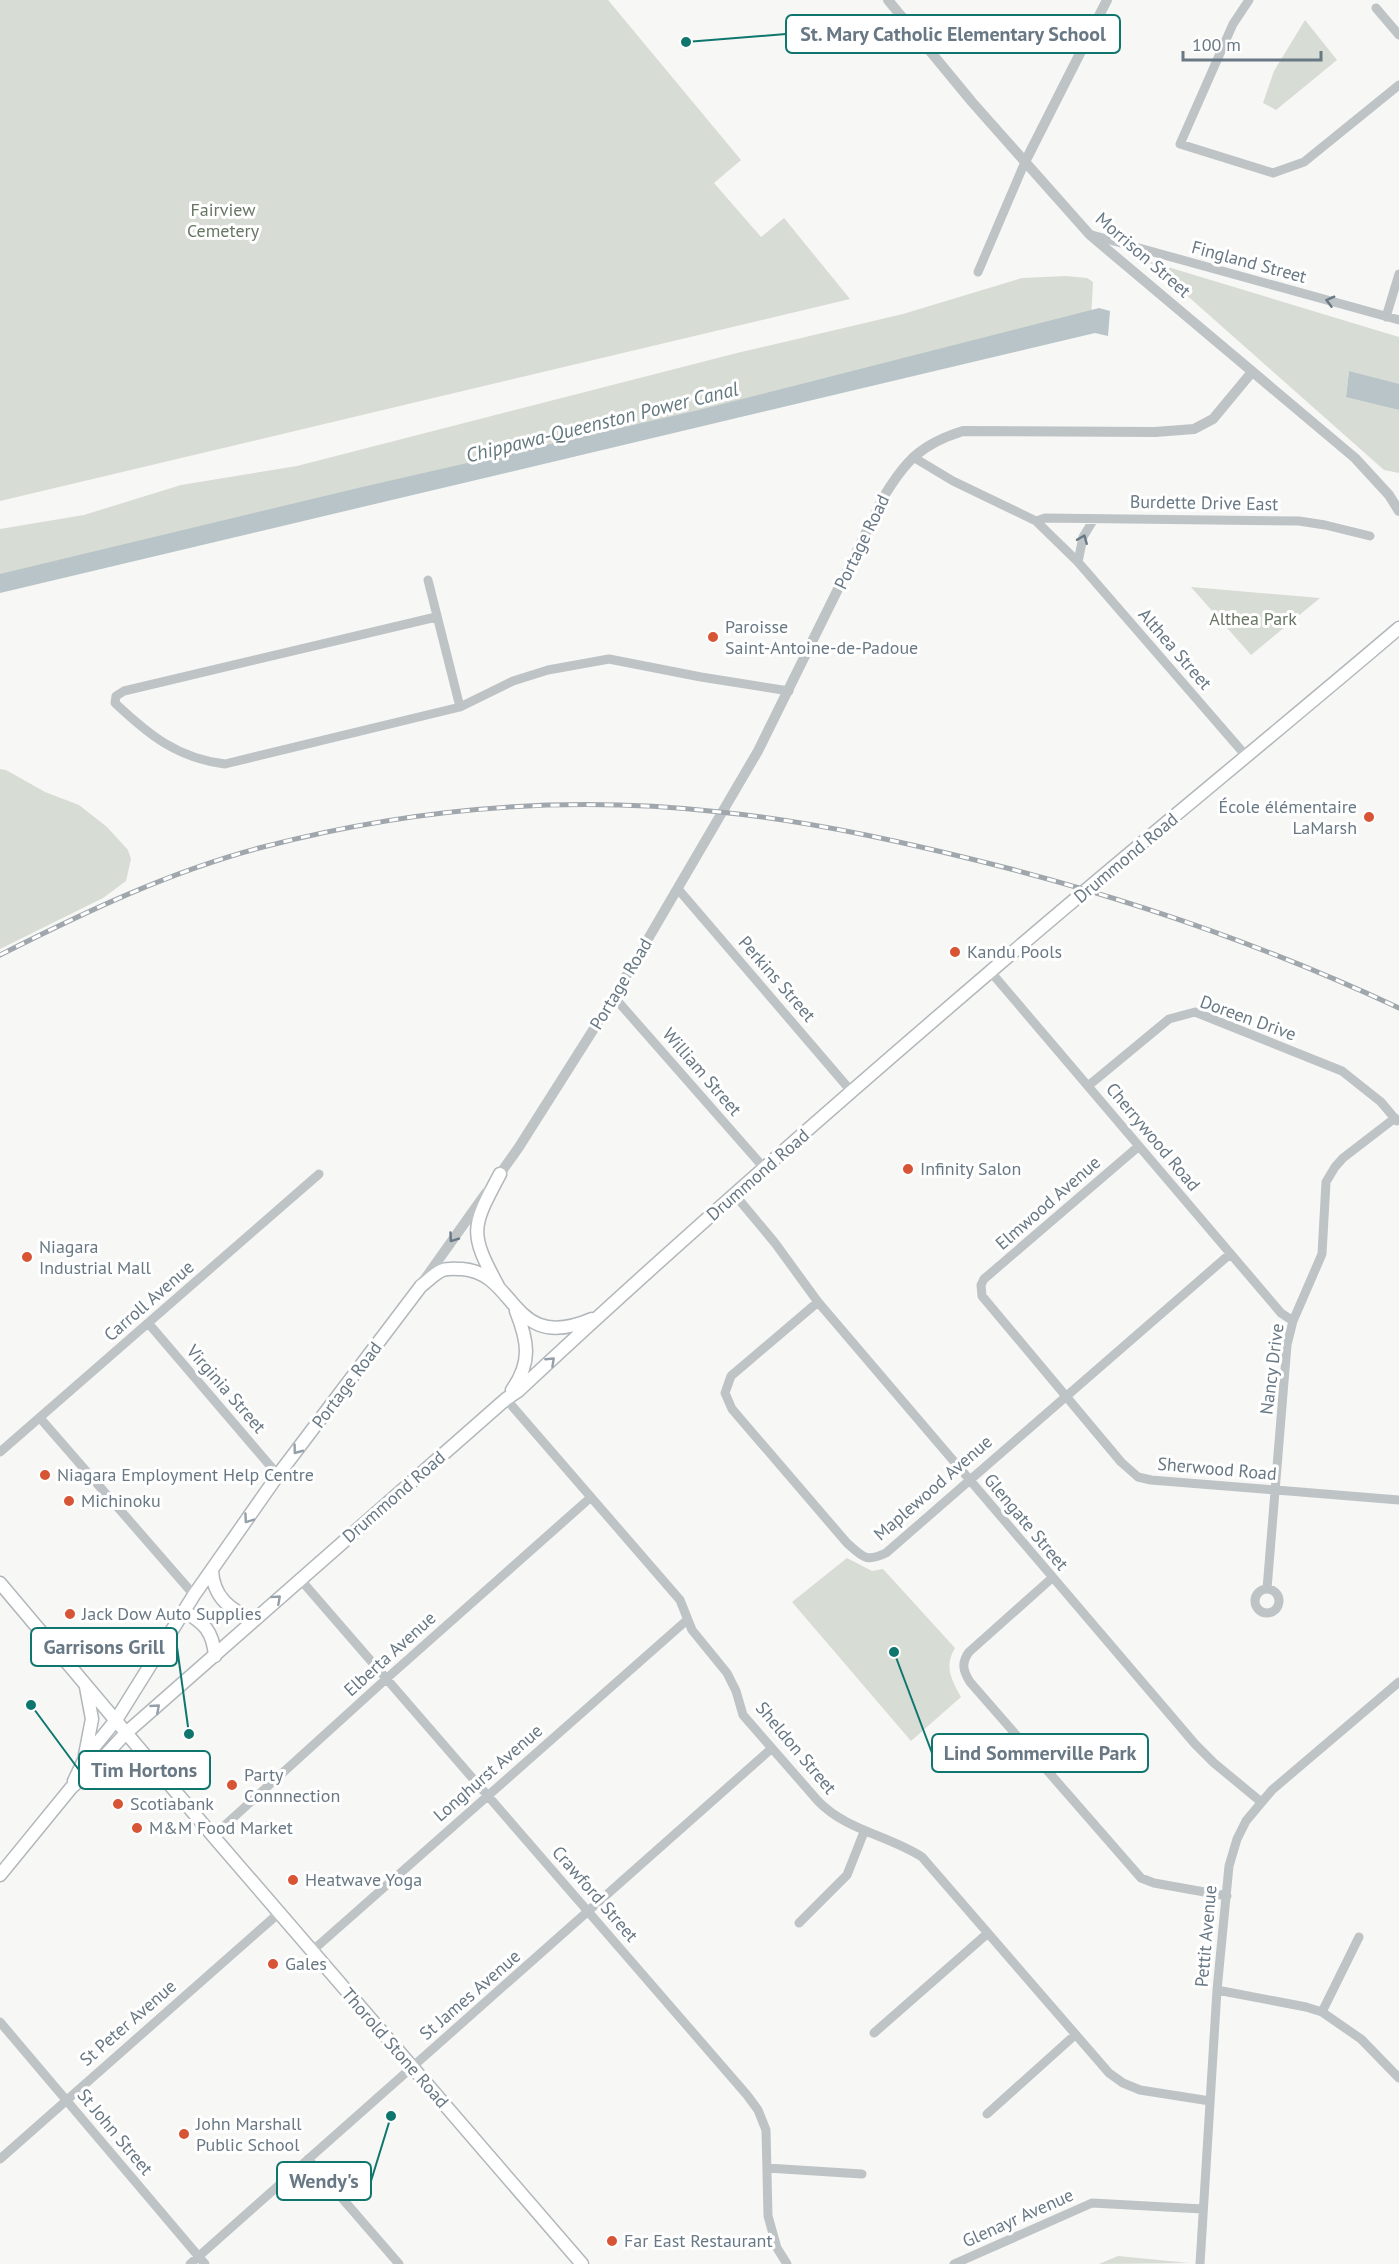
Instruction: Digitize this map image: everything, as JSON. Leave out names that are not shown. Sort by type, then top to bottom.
[{"type":"main road","name":"Drummond Road","points":[[126,1733],[506,1399],[518,1391],[851,1091],[990,971],[1399,628]]},
{"type":"main road","points":[[500,1174],[477,1225],[477,1240],[482,1256],[498,1287],[514,1307],[528,1319],[552,1328],[565,1329],[600,1316]]},
{"type":"main road","points":[[421,1286],[443,1270],[456,1269],[468,1270],[498,1287]]},
{"type":"main road","name":"Portage Road","points":[[71,1788],[85,1758],[116,1720],[194,1595],[278,1475],[421,1286]]},
{"type":"main road","points":[[506,1399],[522,1377],[527,1354],[524,1331],[514,1307]]},
{"type":"main road","points":[[212,1570],[213,1582],[223,1601],[237,1613],[254,1620]]},
{"type":"main road","name":"Thorold Stone Road","points":[[0,1584],[213,1836],[582,2264]]},
{"type":"main road","points":[[184,1611],[200,1621],[214,1641],[215,1656]]},
{"type":"main road","points":[[85,1758],[92,1719],[86,1686]]},
{"type":"main road","name":"Portage Road","points":[[0,1875],[71,1788],[126,1733]]},
{"type":"street","points":[[978,272],[1025,162],[1107,0]]},
{"type":"street","points":[[1249,0],[1233,24],[1180,144],[1274,173],[1304,162],[1399,86]]},
{"type":"street","name":"Morrison Street","points":[[893,2],[1025,162],[1090,235],[1355,458],[1389,495],[1399,512]]},
{"type":"street","points":[[1376,8],[1399,35]]},
{"type":"street","name":"Fingland Street","points":[[1090,235],[1399,320]]},
{"type":"street","points":[[1386,317],[1399,274]]},
{"type":"street","name":"Portage Road","points":[[421,1286],[425,1277],[519,1148],[614,997],[678,889],[758,751],[896,475],[913,457],[939,438],[963,431],[1155,432],[1194,429],[1212,419],[1252,372]]},
{"type":"street","name":"Althea Street","points":[[913,457],[953,481],[1036,521],[1078,562],[1247,757]]},
{"type":"street","name":"Burdette Drive East","points":[[1036,521],[1045,518],[1299,521],[1370,536]]},
{"type":"street","points":[[1078,562],[1083,537],[1094,519]]},
{"type":"street","points":[[428,580],[459,707]]},
{"type":"street","points":[[436,617],[124,691],[116,696],[115,703],[170,748],[202,761],[225,764],[459,707],[513,681],[548,670],[609,659],[789,691]]},
{"type":"street","name":"Perkins Street","points":[[678,889],[851,1091]]},
{"type":"street","name":"Cherrywood Road","points":[[990,971],[1281,1313],[1293,1321]]},
{"type":"street","name":"William Street","points":[[614,997],[765,1169]]},
{"type":"street","name":"Doreen Drive","points":[[1088,1086],[1169,1019],[1195,1012],[1342,1071],[1381,1102],[1397,1120]]},
{"type":"street","name":"Nancy Drive","points":[[1267,1589],[1287,1345],[1293,1321],[1322,1254],[1326,1182],[1343,1158],[1397,1120]]},
{"type":"street","name":"Elmwood Avenue","points":[[981,1285],[984,1279],[1139,1146]]},
{"type":"street","name":"Carroll Avenue","points":[[0,1452],[319,1174]]},
{"type":"street","name":"Glengate Street","points":[[735,1195],[775,1243],[818,1302],[1195,1744],[1260,1801]]},
{"type":"street","name":"Maplewood Avenue","points":[[818,1302],[731,1376],[725,1393],[732,1409],[846,1543],[865,1558],[874,1559],[886,1553],[1230,1254]]},
{"type":"street","name":"Sherwood Road","points":[[981,1285],[982,1296],[1122,1462],[1138,1477],[1151,1480],[1399,1500]]},
{"type":"street","name":"Virginia Street","points":[[149,1324],[278,1475]]},
{"type":"street","name":"Sheldon Street","points":[[506,1399],[680,1600],[687,1620],[700,1641],[728,1673],[743,1715],[829,1812],[864,1832],[907,1847],[922,1857],[1109,2073],[1123,2083],[1140,2090],[1210,2101]]},
{"type":"street","points":[[40,1418],[194,1595]]},
{"type":"street","name":"Elberta Avenue","points":[[213,1836],[386,1678],[590,1498]]},
{"type":"street","points":[[1052,1578],[969,1652],[964,1658],[963,1671],[970,1682],[1141,1878],[1154,1883],[1227,1896]]},
{"type":"street","name":"Crawford Street","points":[[300,1579],[489,1795],[758,2110],[766,2130],[768,2216],[777,2248],[787,2264]]},
{"type":"street","name":"Longhurst Avenue","points":[[312,1951],[687,1620]]},
{"type":"street","name":"Pettit Avenue","points":[[1200,2264],[1217,1990],[1229,1866],[1237,1839],[1260,1801],[1399,1682]]},
{"type":"street","name":"St James Avenue","points":[[190,2264],[202,2260],[308,2158],[771,1749]]},
{"type":"street","points":[[799,1923],[847,1875],[864,1832]]},
{"type":"street","name":"St Peter Avenue","points":[[0,2159],[279,1913]]},
{"type":"street","points":[[874,2033],[988,1933]]},
{"type":"street","points":[[1322,2012],[1359,1937]]},
{"type":"street","points":[[1217,1990],[1322,2012],[1361,2039],[1399,2078]]},
{"type":"street","name":"St John Street","points":[[0,2022],[202,2260]]},
{"type":"street","points":[[987,2114],[1075,2035]]},
{"type":"street","points":[[308,2158],[399,2264]]},
{"type":"street","points":[[767,2169],[862,2174]]},
{"type":"street","name":"Glenayr Avenue","points":[[954,2264],[1092,2203],[1203,2209]]},
{"type":"green space","name":"Fairview Cemetery","points":[[0,0],[608,0],[741,160],[714,183],[761,237],[784,218],[850,299],[0,501]]},
{"type":"green space","points":[[1305,20],[1337,60],[1276,110],[1263,103],[1274,71]]},
{"type":"green space","points":[[1148,261],[1399,337],[1399,385],[1349,371],[1346,396],[1399,410],[1399,473],[1384,470]]},
{"type":"green space","points":[[1066,276],[1087,278],[1093,282],[1091,320],[0,577],[0,529],[84,515],[181,485],[297,466],[737,353],[903,314],[1022,278]]},
{"type":"green space","name":"Althea Park","points":[[1191,587],[1320,598],[1251,655]]},
{"type":"green space","points":[[0,769],[6,770],[45,792],[79,805],[107,827],[128,850],[131,859],[126,881],[103,898],[0,949]]},
{"type":"green space","points":[[847,1558],[872,1571],[883,1569],[955,1648],[949,1667],[961,1697],[911,1741],[792,1602]]},
{"type":"green space","points":[[1118,2256],[1189,2263],[1099,2264]]},
{"type":"shaded area","name":"Chippawa-Queenston Power Canal","points":[[1099,308],[1110,311],[1108,336],[1095,333],[0,593],[0,574],[358,488],[699,410]]},
{"type":"shaded area","points":[[1349,371],[1399,384],[1399,410],[1346,397]]},
{"type":"railway","points":[[0,955],[64,923],[162,880],[263,847],[319,834],[433,814],[490,808],[547,805],[663,807],[756,816],[829,828],[900,842],[1007,868],[1107,896],[1206,929],[1303,966],[1399,1008]]},
{"type":"place","name":"St. Mary Catholic Elementary School","points":[[686,42]]},
{"type":"place","name":"Paroisse Saint-Antoine-de-Padoue","points":[[713,637]]},
{"type":"place","name":"École élémentaire LaMarsh","points":[[1369,817]]},
{"type":"place","name":"Kandu Pools","points":[[955,952]]},
{"type":"place","name":"Infinity Salon","points":[[908,1169]]},
{"type":"place","name":"Niagara Industrial Mall","points":[[27,1257]]},
{"type":"place","name":"Niagara Employment Help Centre","points":[[45,1475]]},
{"type":"place","name":"Michinoku","points":[[69,1501]]},
{"type":"place","name":"Jack Dow Auto Supplies","points":[[70,1614]]},
{"type":"place","name":"Lind Sommerville Park","points":[[894,1652]]},
{"type":"place","name":"Tim Hortons","points":[[31,1705]]},
{"type":"place","name":"Garrisons Grill","points":[[189,1734]]},
{"type":"place","name":"Party Connnection","points":[[232,1785]]},
{"type":"place","name":"Scotiabank","points":[[118,1804]]},
{"type":"place","name":"M&M Food Market","points":[[137,1828]]},
{"type":"place","name":"Heatwave Yoga","points":[[293,1880]]},
{"type":"place","name":"Gales","points":[[273,1964]]},
{"type":"place","name":"Wendy's","points":[[391,2116]]},
{"type":"place","name":"John Marshall Public School","points":[[184,2134]]},
{"type":"place","name":"Far East Restaurant","points":[[612,2241]]}]
